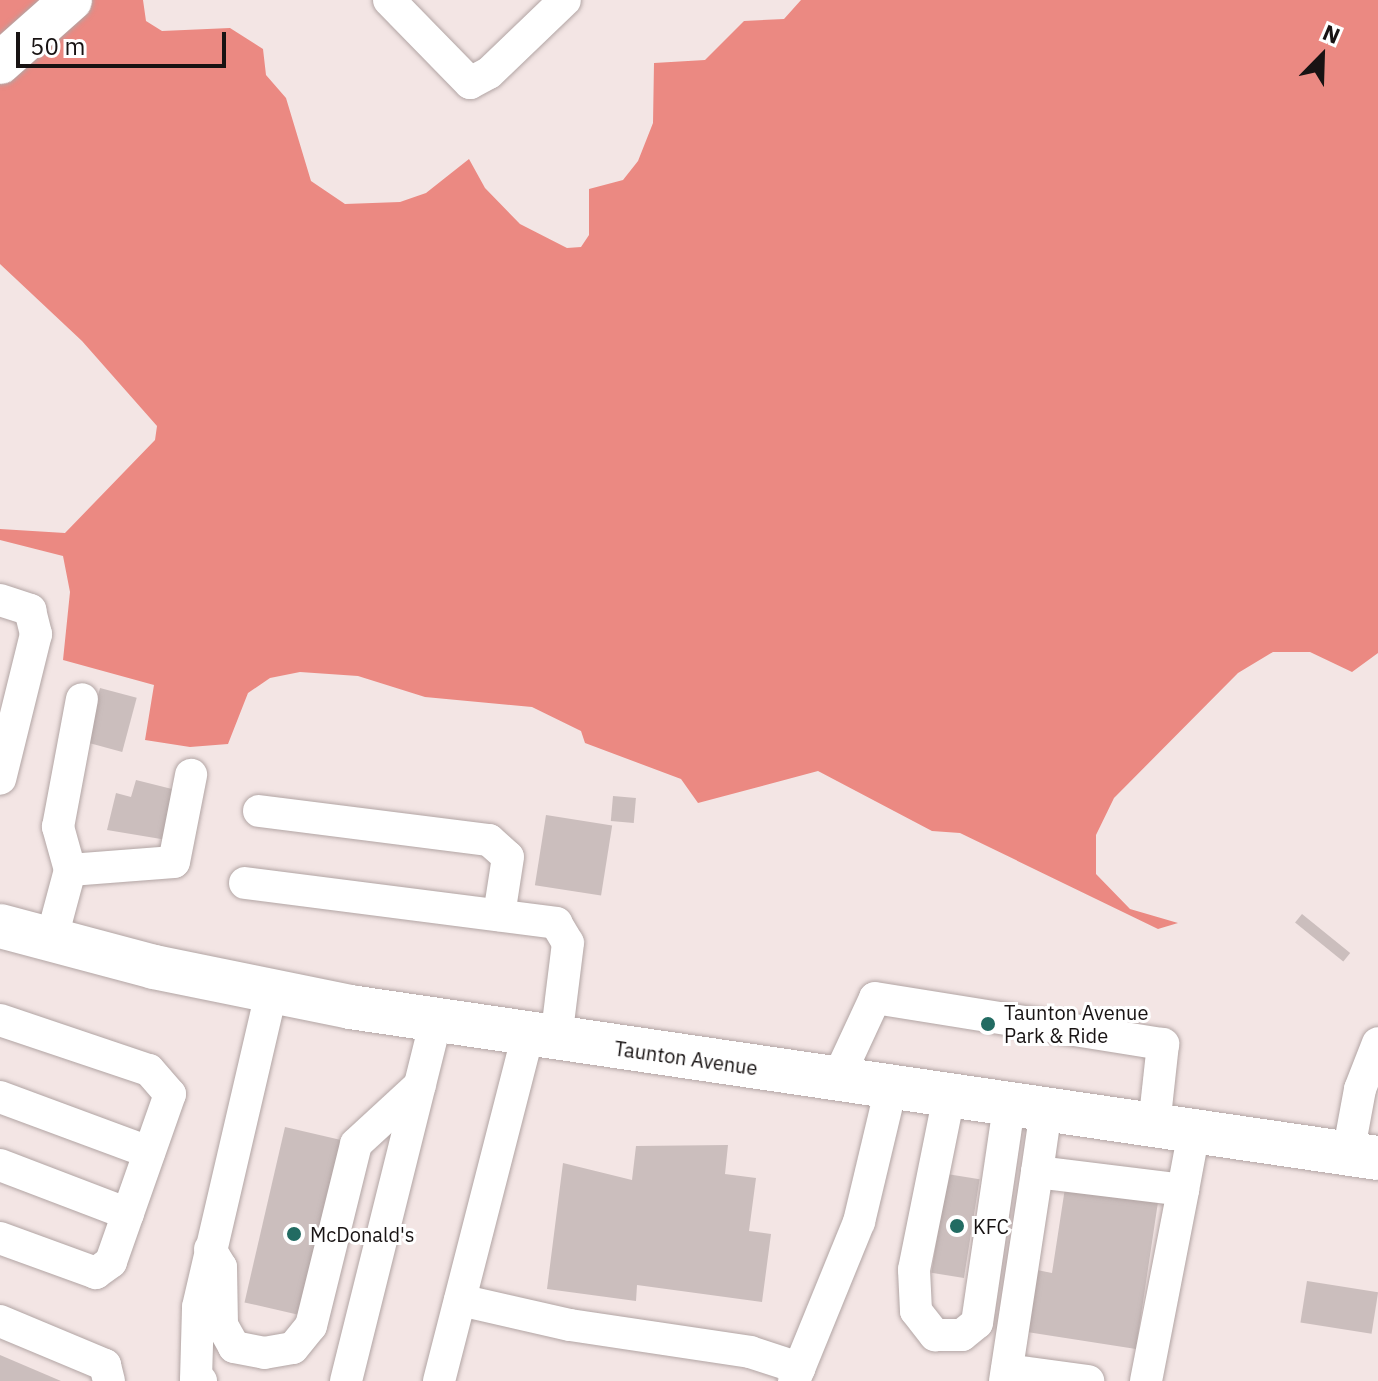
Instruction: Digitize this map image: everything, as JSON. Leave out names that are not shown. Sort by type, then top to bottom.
[{"type":"highway","name":"Taunton Avenue","points":[[0,926],[271,993],[436,1021],[1363,1156]]},
{"type":"main road","points":[[0,63],[71,0]]},
{"type":"street","points":[[389,0],[470,83],[489,73],[565,0]]},
{"type":"street","points":[[0,600],[30,610],[36,634],[13,666],[0,779]]},
{"type":"street","points":[[51,941],[70,870],[58,827],[82,699]]},
{"type":"street","points":[[70,870],[174,862],[191,775]]},
{"type":"street","points":[[259,811],[489,840],[508,857],[499,915]]},
{"type":"street","points":[[245,883],[556,923],[568,943],[460,1300],[439,1381]]},
{"type":"street","points":[[201,1381],[196,1380],[195,1339],[210,1249],[271,993]]},
{"type":"street","points":[[837,1080],[875,998],[1163,1044],[1183,1190],[1146,1381]]},
{"type":"street","points":[[0,1020],[149,1070],[170,1094],[111,1262],[96,1273],[0,1238]]},
{"type":"street","points":[[346,1381],[436,1021]]},
{"type":"street","points":[[1363,1156],[1360,1089],[1378,1043]]},
{"type":"street","points":[[210,1249],[221,1267],[222,1325],[234,1347],[264,1353],[293,1348],[311,1326],[356,1144],[420,1085]]},
{"type":"street","points":[[460,1300],[570,1325],[750,1352],[796,1374],[859,1222],[891,1088]]},
{"type":"street","points":[[949,1096],[914,1270],[916,1311],[935,1335],[962,1335],[977,1323],[1028,1107]]},
{"type":"street","points":[[0,1097],[149,1152]]},
{"type":"street","points":[[1028,1107],[1037,1172],[1006,1375],[1088,1381]]},
{"type":"street","points":[[0,1165],[128,1214]]},
{"type":"street","points":[[1037,1172],[1183,1190]]},
{"type":"street","points":[[0,1321],[105,1365],[109,1381]]},
{"type":"shaded area","points":[[0,0],[143,0],[146,21],[162,31],[230,28],[263,49],[266,75],[286,98],[311,181],[345,204],[400,202],[426,193],[469,159],[485,188],[520,224],[567,248],[581,247],[589,235],[589,189],[623,180],[638,161],[653,123],[654,63],[705,60],[744,21],[784,19],[801,0],[1378,0],[1378,653],[1352,672],[1310,652],[1273,652],[1238,673],[1114,798],[1096,835],[1096,874],[1130,909],[1178,923],[1158,929],[960,833],[932,831],[818,771],[698,803],[681,779],[585,743],[581,731],[532,707],[425,697],[358,676],[300,672],[270,678],[248,693],[228,744],[190,747],[145,740],[154,685],[63,660],[70,592],[63,556],[0,540],[0,529],[65,533],[155,440],[157,426],[82,341],[0,264]]},
{"type":"building","points":[[100,688],[137,698],[122,752],[86,742]]},
{"type":"building","points":[[136,780],[180,791],[167,840],[107,830],[116,793],[131,797]]},
{"type":"building","points":[[613,796],[636,798],[634,823],[611,821]]},
{"type":"building","points":[[546,815],[612,825],[601,896],[535,885]]},
{"type":"building","points":[[1302,914],[1350,953],[1343,962],[1295,923]]},
{"type":"building","name":"McDonald's","points":[[285,1127],[346,1141],[306,1317],[245,1302]]},
{"type":"building","points":[[728,1145],[725,1174],[756,1178],[749,1231],[771,1234],[762,1302],[637,1285],[636,1301],[547,1289],[563,1163],[632,1180],[636,1146]]},
{"type":"building","name":"KFC","points":[[947,1174],[980,1179],[964,1278],[931,1273]]},
{"type":"building","points":[[1065,1188],[1158,1202],[1136,1349],[1027,1332],[1037,1270],[1052,1273]]},
{"type":"building","points":[[1307,1281],[1378,1292],[1372,1334],[1300,1322]]},
{"type":"building","points":[[0,1355],[61,1381],[0,1381]]},
{"type":"place","name":"Taunton Avenue Park & Ride","points":[[988,1024]]},
{"type":"place","name":"KFC","points":[[957,1226]]},
{"type":"place","name":"McDonald's","points":[[294,1234]]}]
